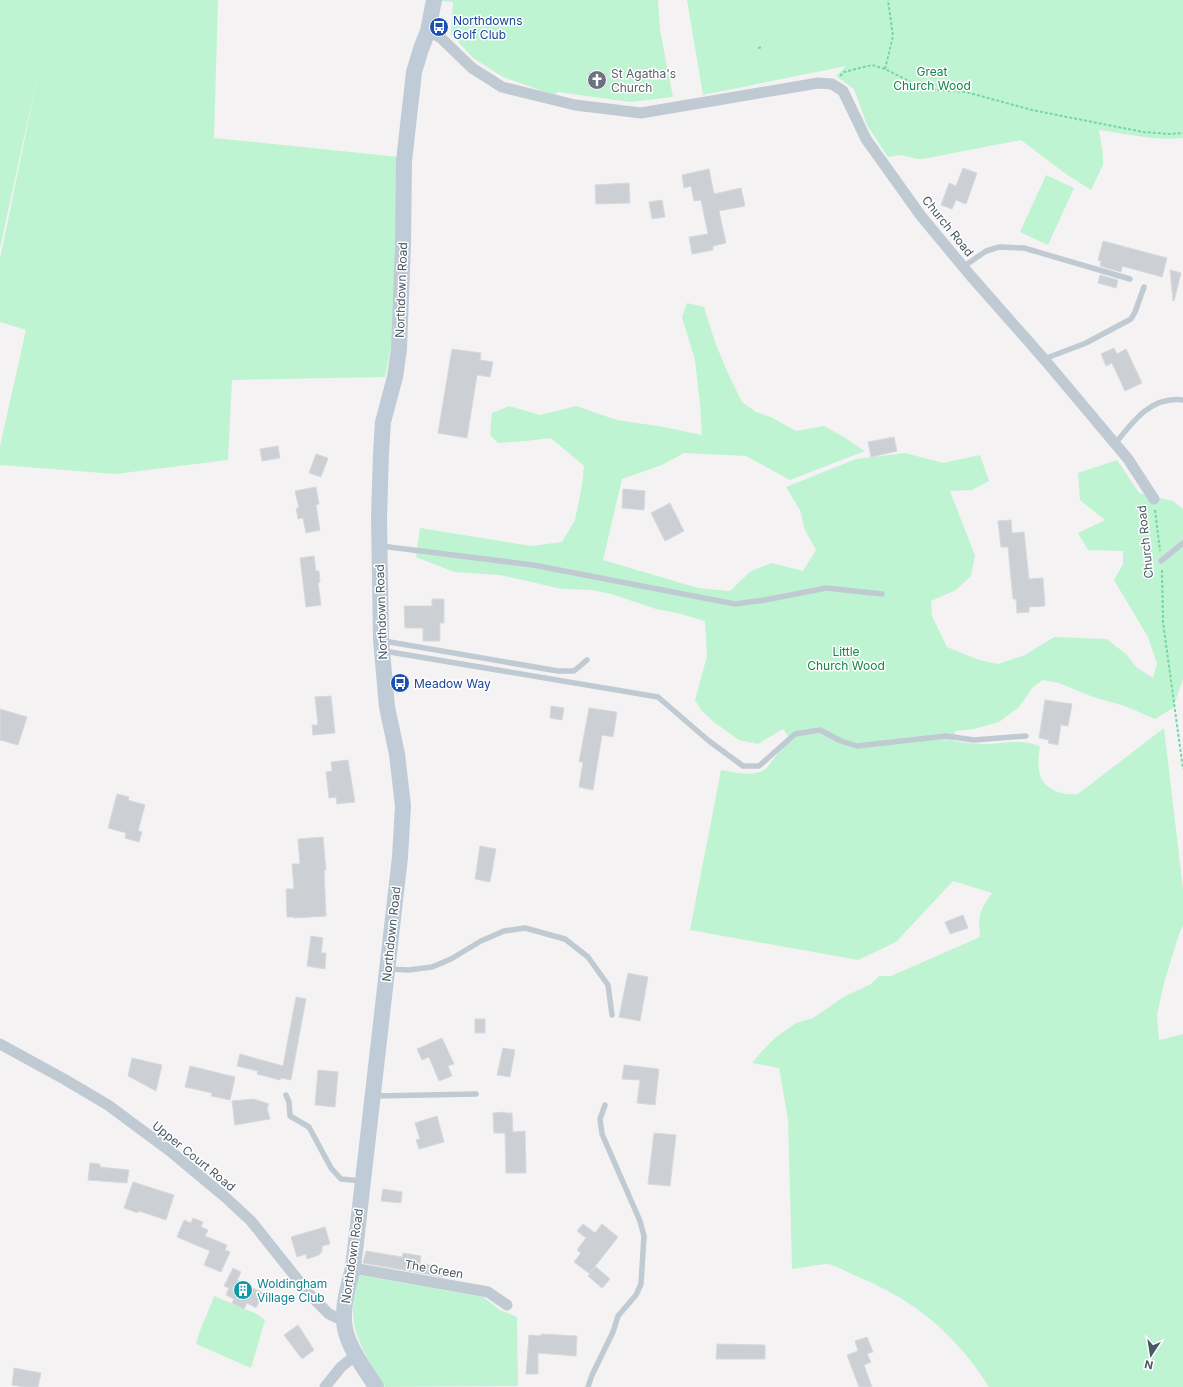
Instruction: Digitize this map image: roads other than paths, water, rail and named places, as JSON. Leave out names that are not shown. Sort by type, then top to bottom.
[{"type":"street","name":"Northdown Road","points":[[376,1387],[348,1340],[344,1321],[344,1310],[353,1268],[400,857],[403,806],[397,754],[387,708],[382,646],[379,518],[383,422],[395,377],[399,349],[403,245],[404,161],[414,72],[420,49],[428,31],[432,1]]},
{"type":"street","name":"Church Road","points":[[428,31],[441,38],[472,68],[502,87],[575,105],[641,113],[818,83],[832,84],[843,91],[866,138],[921,216],[963,267],[1044,359],[1134,467],[1154,499]]},
{"type":"street","name":"Upper Court Road","points":[[0,1044],[108,1105],[170,1151],[224,1196],[251,1221],[310,1295],[329,1314],[344,1321]]},
{"type":"street","name":"The Green","points":[[353,1268],[488,1292],[507,1305]]},
{"type":"street","points":[[325,1387],[341,1367],[356,1355]]},
{"type":"lane","points":[[963,267],[986,251],[999,247],[1024,248],[1130,279]]},
{"type":"lane","points":[[1044,359],[1086,343],[1131,319],[1144,287]]},
{"type":"lane","points":[[1115,444],[1134,419],[1158,402],[1183,400]]},
{"type":"lane","points":[[1161,561],[1183,543]]},
{"type":"lane","points":[[379,546],[533,565],[735,604],[765,600],[826,588],[882,594]]},
{"type":"lane","points":[[382,646],[558,671],[574,671],[587,660]]},
{"type":"lane","points":[[382,646],[658,697],[709,741],[743,766],[759,766],[795,734],[820,730],[841,741],[857,746],[946,736],[974,740],[1026,736]]},
{"type":"lane","points":[[387,969],[409,970],[432,967],[451,959],[482,941],[504,931],[525,928],[565,939],[588,957],[608,985],[612,1015]]},
{"type":"lane","points":[[372,1096],[476,1094]]},
{"type":"lane","points":[[286,1095],[289,1102],[290,1116],[309,1127],[331,1168],[341,1179],[362,1181]]},
{"type":"lane","points":[[588,1387],[618,1316],[636,1295],[641,1284],[642,1272],[644,1236],[640,1221],[602,1134],[600,1120],[605,1105]]},
{"type":"place","name":"Northdowns Golf Club","points":[[439,27]]},
{"type":"place","name":"St Agatha's Church","points":[[597,80]]},
{"type":"place","name":"Meadow Way","points":[[400,683]]},
{"type":"place","name":"Woldingham Village Club","points":[[243,1290]]},
{"type":"park label","name":"Great Church Wood","points":[[932,78]]},
{"type":"park label","name":"Little Church Wood","points":[[846,658]]}]
